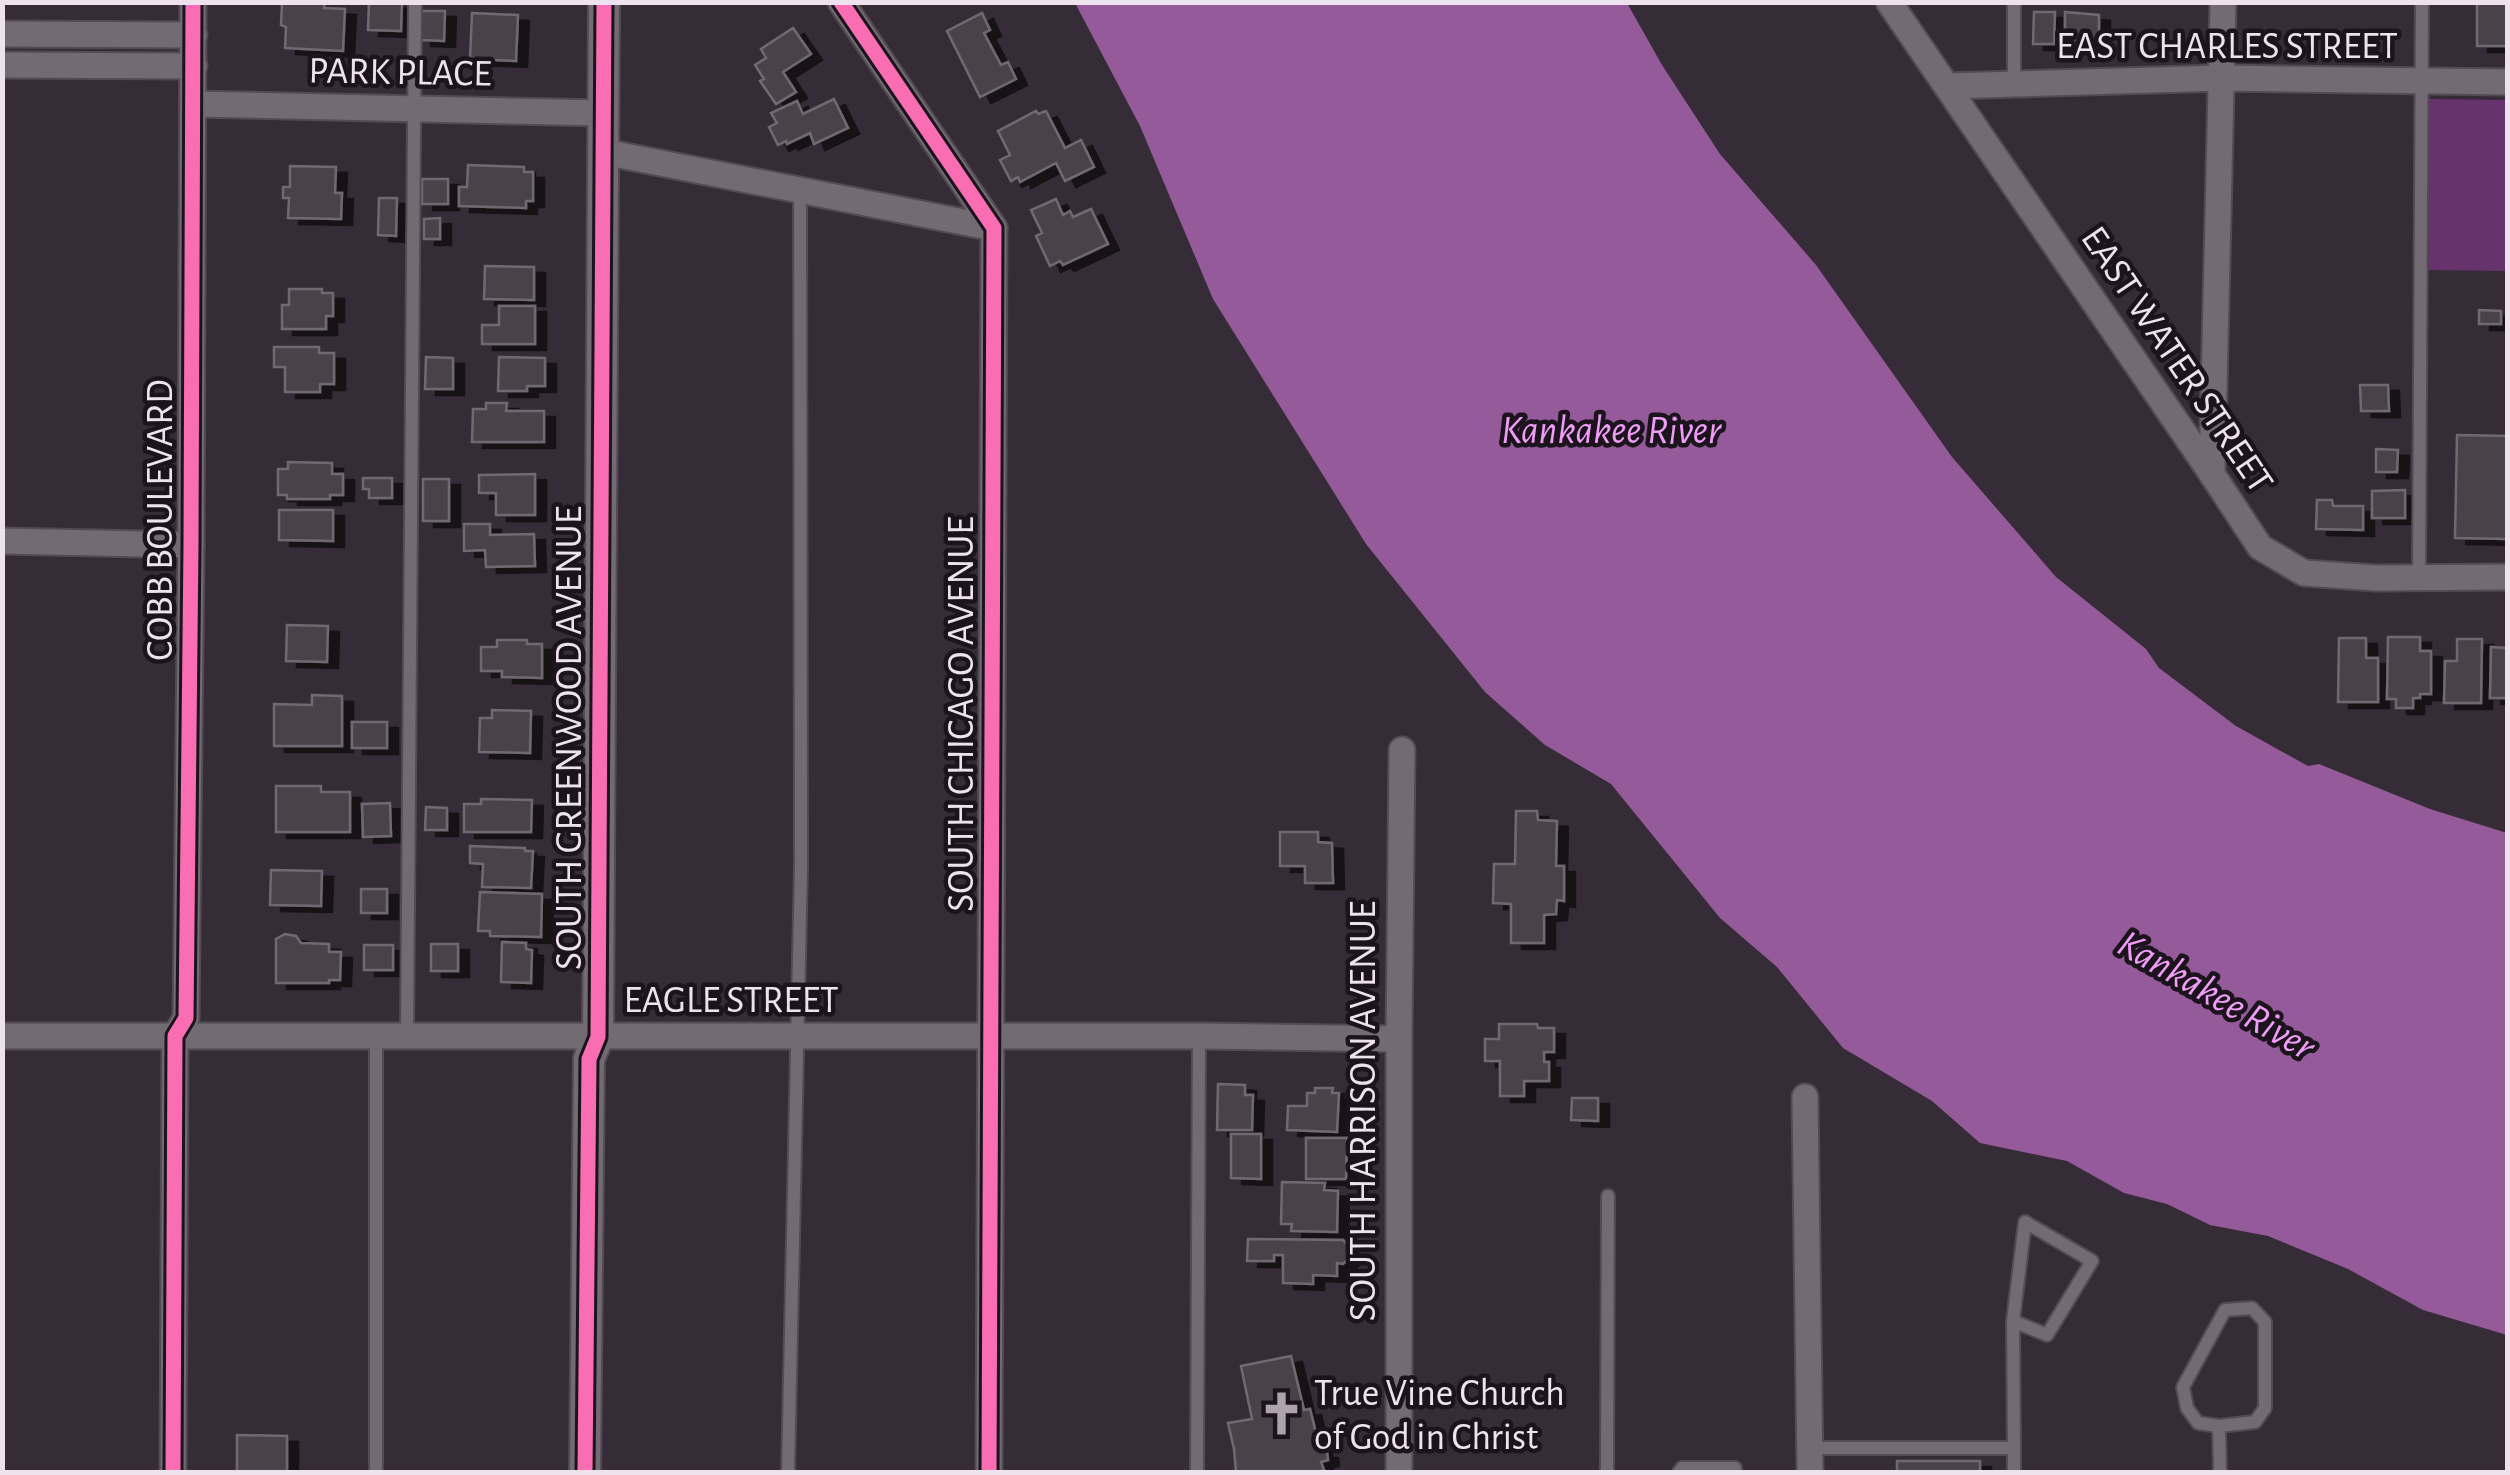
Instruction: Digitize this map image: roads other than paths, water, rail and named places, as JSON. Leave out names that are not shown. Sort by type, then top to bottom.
[{"type":"street","name":"COBB BOULEVARD","points":[[173,1472],[175,1036],[186,1018],[193,2]]},
{"type":"street","name":"SOUTH GREENWOOD AVENUE","points":[[586,1472],[588,1059],[598,1038],[604,2]]},
{"type":"street","points":[[841,2],[994,228]]},
{"type":"street","name":"EAST WATER STREET","points":[[1889,2],[2260,548],[2304,573],[2376,578],[2508,577]]},
{"type":"street","points":[[2212,474],[2223,2]]},
{"type":"street","points":[[2,34],[194,35]]},
{"type":"street","points":[[2,65],[194,66]]},
{"type":"street","name":"EAST CHARLES STREET","points":[[1947,86],[2223,78],[2508,82]]},
{"type":"street","name":"PARK PLACE","points":[[194,104],[604,113]]},
{"type":"street","points":[[604,152],[994,228]]},
{"type":"street","name":"SOUTH CHICAGO AVENUE","points":[[989,1472],[994,228]]},
{"type":"street","points":[[2,541],[191,545]]},
{"type":"street","name":"SOUTH HARRISON AVENUE","points":[[1399,1472],[1402,750]]},
{"type":"street","name":"EAGLE STREET","points":[[2,1036],[1399,1039]]},
{"type":"street","points":[[1805,1098],[1809,1460]]},
{"type":"lane","points":[[408,1036],[415,2]]},
{"type":"lane","points":[[2014,2],[2014,84]]},
{"type":"lane","points":[[2419,578],[2422,2]]},
{"type":"lane","points":[[788,1472],[801,866],[800,190]]},
{"type":"lane","points":[[1197,1472],[1199,1036]]},
{"type":"lane","points":[[376,1037],[376,1472]]},
{"type":"lane","points":[[1606,1472],[1608,1196]]},
{"type":"lane","points":[[2013,1321],[2047,1335],[2092,1261],[2025,1222],[2013,1321],[2014,1472]]},
{"type":"lane","points":[[2252,1308],[2265,1322],[2264,1408],[2255,1422],[2219,1426],[2198,1423],[2187,1408],[2183,1388],[2225,1310],[2252,1308]]},
{"type":"lane","points":[[2219,1426],[2220,1472]]},
{"type":"lane","points":[[1809,1460],[2014,1448]]},
{"type":"lane","points":[[1679,1472],[1682,1468],[1735,1468],[1735,1472]]},
{"type":"water","name":"Kankakee River","points":[[1075,3],[1627,3],[1720,154],[1816,265],[1952,457],[2056,577],[2146,649],[2159,668],[2236,726],[2308,766],[2319,764],[2430,809],[2507,833],[2507,1335],[2423,1310],[2348,1269],[2268,1236],[2210,1225],[2167,1204],[2124,1193],[2067,1161],[1980,1143],[1932,1101],[1843,1048],[1777,967],[1720,918],[1611,784],[1545,745],[1485,692],[1366,544],[1213,299],[1140,126]]},
{"type":"place","name":"True Vine Church of God in Christ","points":[[1281,1414]]}]
